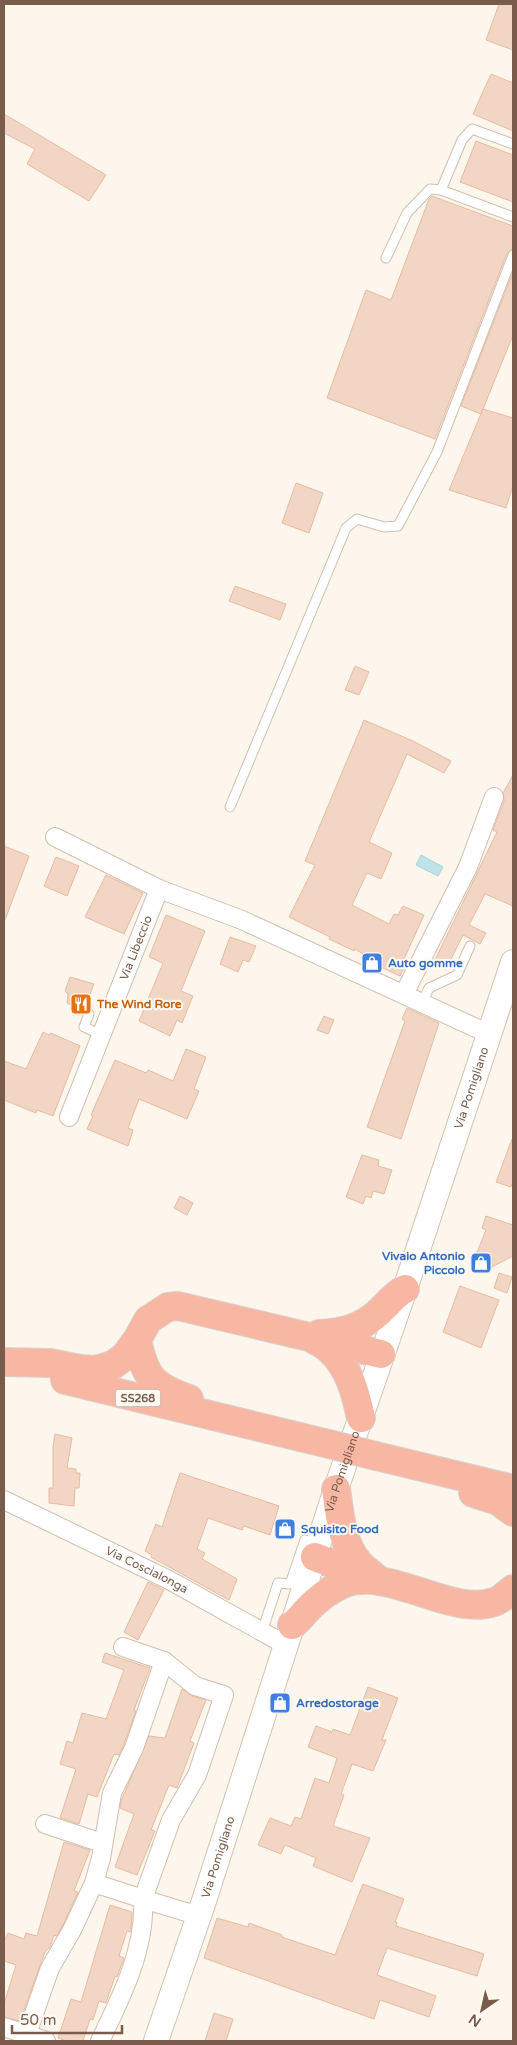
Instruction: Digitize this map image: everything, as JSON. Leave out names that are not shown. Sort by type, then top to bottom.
[{"type":"highway","points":[[308,1335],[340,1333],[363,1325],[380,1312],[395,1294],[405,1289]]},
{"type":"highway","name":"SS268","points":[[4,1364],[50,1363],[96,1370],[113,1365],[125,1356],[138,1340],[148,1320],[168,1308],[178,1306],[308,1335],[381,1354]]},
{"type":"highway","points":[[308,1335],[330,1350],[345,1369],[354,1391],[361,1418]]},
{"type":"highway","points":[[138,1340],[143,1364],[150,1378],[163,1387],[175,1394],[223,1410],[272,1430]]},
{"type":"highway","name":"SS268","points":[[4,1364],[513,1489]]},
{"type":"highway","name":"SS268","points":[[403,1462],[438,1480],[498,1501],[513,1512]]},
{"type":"highway","points":[[336,1489],[344,1535],[348,1545],[360,1564],[378,1581]]},
{"type":"highway","points":[[317,1551],[378,1581]]},
{"type":"highway","points":[[289,1635],[314,1603],[333,1589],[354,1581],[367,1579],[378,1581],[436,1597],[477,1605],[496,1602],[513,1589]]},
{"type":"main road","name":"Via Pomigliano","points":[[156,2041],[199,1916],[336,1489],[405,1289],[513,962]]},
{"type":"street","points":[[404,994],[468,867],[494,797]]},
{"type":"street","points":[[55,838],[159,889],[372,970],[404,994],[489,1034]]},
{"type":"street","name":"Via Libeccio","points":[[69,1117],[159,889]]},
{"type":"street","name":"Via Coscialonga","points":[[4,1500],[169,1580],[262,1632],[289,1635]]},
{"type":"street","points":[[100,2041],[126,1987],[144,1918],[143,1899],[171,1820],[197,1775],[224,1695],[195,1686],[164,1661],[123,1648]]},
{"type":"street","points":[[27,2034],[50,1968],[72,1930],[94,1883],[101,1858],[102,1843],[112,1793],[134,1748],[164,1661]]},
{"type":"street","points":[[45,1824],[102,1843]]},
{"type":"street","points":[[94,1883],[199,1916]]},
{"type":"street","points":[[4,2027],[46,2041]]},
{"type":"lane","points":[[441,190],[462,140],[472,129],[513,144]]},
{"type":"lane","points":[[386,258],[407,213],[430,189],[441,190],[513,217]]},
{"type":"lane","points":[[230,807],[346,528],[357,519],[384,527],[398,526],[437,452],[513,255]]},
{"type":"lane","points":[[422,1002],[429,988],[456,975],[470,946]]},
{"type":"lane","points":[[89,1014],[84,1027],[102,1035]]},
{"type":"lane","points":[[262,1632],[278,1583],[290,1584],[305,1540],[317,1551]]},
{"type":"water","points":[[421,855],[443,867],[438,876],[416,865]]},
{"type":"building","points":[[499,4],[513,4],[513,50],[486,40]]},
{"type":"building","points":[[491,74],[513,83],[513,131],[473,114]]},
{"type":"building","points":[[4,114],[106,175],[89,201],[27,164],[35,149],[4,133]]},
{"type":"building","points":[[476,141],[513,155],[513,202],[460,182]]},
{"type":"building","points":[[432,196],[513,226],[513,249],[507,253],[435,439],[327,398],[366,290],[391,300],[429,199]]},
{"type":"building","points":[[513,272],[513,335],[481,414],[461,406]]},
{"type":"building","points":[[483,409],[513,418],[513,485],[506,508],[449,490]]},
{"type":"building","points":[[296,483],[323,493],[309,533],[282,523]]},
{"type":"building","points":[[235,586],[286,604],[280,620],[229,601]]},
{"type":"building","points":[[355,666],[369,672],[359,695],[345,690]]},
{"type":"building","points":[[364,720],[413,741],[451,761],[444,773],[407,754],[369,842],[392,853],[381,879],[367,873],[352,905],[389,924],[394,914],[398,915],[403,906],[424,915],[404,959],[408,960],[400,976],[381,967],[382,965],[378,958],[372,959],[355,949],[354,951],[289,917],[315,865],[305,861]]},
{"type":"building","points":[[513,775],[513,906],[485,894],[469,925],[486,933],[480,944],[463,935],[446,969],[433,964],[497,832],[493,830],[504,801],[503,793]]},
{"type":"building","points":[[4,846],[29,856],[5,920],[4,920]]},
{"type":"building","points":[[56,857],[79,866],[67,896],[44,886]]},
{"type":"building","points":[[106,875],[143,893],[124,934],[85,917]]},
{"type":"building","points":[[166,915],[205,931],[181,991],[193,996],[182,1023],[177,1020],[170,1036],[139,1021],[163,963],[149,957]]},
{"type":"building","points":[[230,937],[256,946],[249,962],[243,960],[238,972],[220,964]]},
{"type":"building","points":[[70,977],[94,984],[83,1011],[67,1003],[68,994],[65,991]]},
{"type":"building","points":[[407,1008],[439,1023],[401,1139],[367,1127],[405,1021],[402,1019]]},
{"type":"building","points":[[324,1016],[334,1020],[328,1034],[317,1030]]},
{"type":"building","points":[[43,1032],[49,1035],[51,1033],[80,1046],[53,1116],[37,1110],[36,1113],[4,1100],[4,1061],[26,1069]]},
{"type":"building","points":[[186,1049],[206,1057],[194,1089],[199,1091],[187,1119],[139,1099],[128,1128],[133,1130],[128,1146],[87,1129],[93,1116],[91,1115],[115,1060],[146,1073],[148,1070],[173,1081]]},
{"type":"building","points":[[512,1139],[513,1181],[511,1187],[496,1182]]},
{"type":"building","points":[[362,1155],[379,1160],[378,1166],[392,1170],[384,1194],[373,1191],[371,1198],[366,1196],[363,1204],[346,1197]]},
{"type":"building","points":[[180,1196],[193,1203],[187,1215],[174,1208]]},
{"type":"building","points":[[486,1216],[513,1225],[513,1256],[490,1268],[471,1267],[486,1230],[482,1228]]},
{"type":"building","points":[[499,1273],[512,1277],[507,1293],[494,1288]]},
{"type":"building","points":[[460,1286],[499,1300],[481,1348],[443,1332]]},
{"type":"building","points":[[55,1434],[72,1438],[67,1468],[76,1469],[76,1473],[80,1473],[79,1488],[75,1488],[74,1506],[49,1503],[49,1488],[53,1488],[53,1447]]},
{"type":"building","points":[[180,1473],[279,1506],[270,1535],[244,1526],[242,1530],[208,1518],[197,1549],[205,1553],[202,1559],[237,1579],[229,1600],[151,1557],[152,1555],[145,1551],[156,1524],[162,1527]]},
{"type":"building","points":[[148,1582],[164,1590],[138,1640],[124,1632]]},
{"type":"building","points":[[105,1653],[150,1668],[119,1755],[114,1754],[97,1797],[88,1794],[79,1824],[60,1818],[76,1769],[60,1764],[67,1741],[73,1743],[82,1713],[106,1719],[124,1670],[102,1662]]},
{"type":"building","points":[[368,1687],[398,1698],[382,1740],[386,1740],[373,1771],[352,1764],[341,1794],[344,1795],[333,1826],[370,1838],[352,1882],[313,1866],[316,1858],[285,1845],[281,1854],[258,1845],[270,1818],[291,1826],[295,1817],[301,1819],[315,1778],[329,1783],[337,1758],[308,1747],[316,1726],[332,1732],[333,1729],[350,1735]]},
{"type":"building","points":[[182,1689],[192,1696],[206,1700],[190,1741],[194,1743],[177,1788],[169,1785],[151,1830],[155,1831],[137,1875],[115,1867],[134,1814],[120,1808],[121,1801],[149,1736],[165,1738]]},
{"type":"building","points":[[64,1842],[90,1850],[74,1891],[78,1892],[57,1936],[54,1935],[50,1947],[45,1952],[20,2021],[4,2017],[4,2004],[16,1965],[4,1961],[4,1941],[8,1933],[24,1939],[26,1933],[37,1936]]},
{"type":"building","points":[[363,1884],[404,1899],[395,1922],[397,1922],[396,1926],[484,1954],[477,1976],[387,1948],[377,1975],[436,1996],[429,2017],[380,2000],[374,2019],[204,1958],[217,1918],[248,1927],[249,1923],[282,1935],[282,1937],[335,1955]]},
{"type":"building","points":[[110,1905],[132,1912],[130,1932],[127,1931],[119,1956],[124,1958],[117,1977],[115,1976],[106,2003],[99,2001],[93,2020],[90,2019],[83,2041],[67,2041],[58,2038],[71,1999],[81,2002]]},
{"type":"building","points":[[214,2013],[233,2019],[226,2041],[205,2041]]},
{"type":"place","name":"Auto gomme","points":[[372,963]]},
{"type":"place","name":"The Wind Rore","points":[[81,1004]]},
{"type":"place","name":"Vivaio Antonio Piccolo","points":[[481,1263]]},
{"type":"place","name":"Squisito Food","points":[[285,1529]]},
{"type":"place","name":"Arredostorage","points":[[280,1703]]}]
